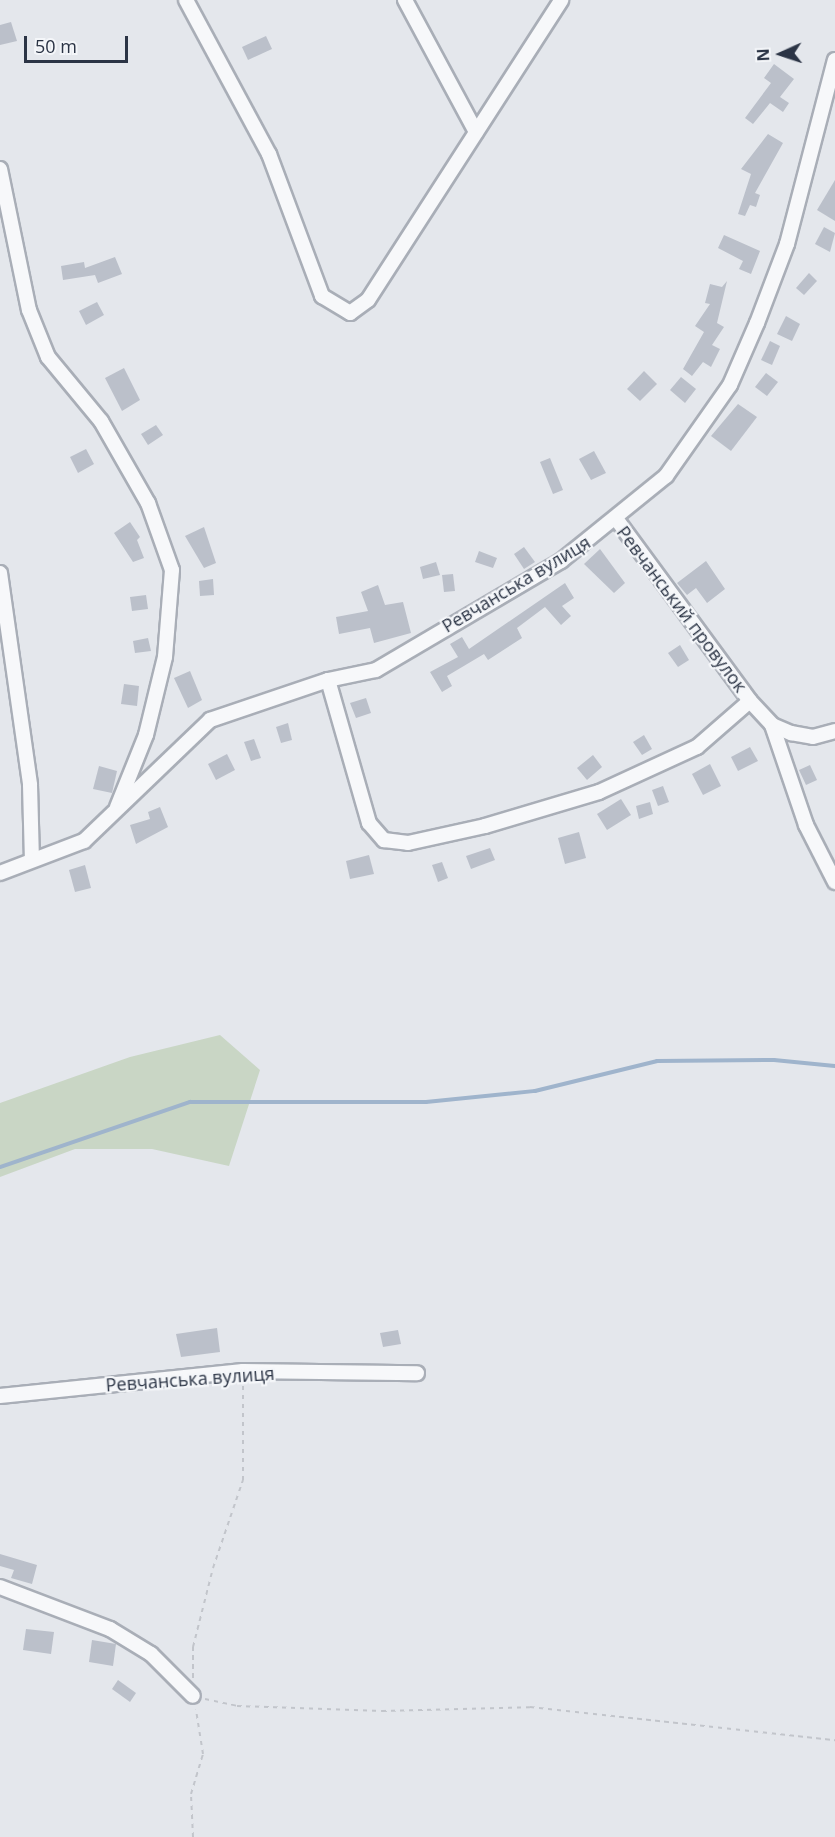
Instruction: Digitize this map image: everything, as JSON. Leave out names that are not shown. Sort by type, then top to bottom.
[{"type":"street","points":[[186,0],[269,154],[322,296],[350,313],[368,300],[561,0]]},
{"type":"street","points":[[405,0],[476,132]]},
{"type":"street","name":"Ревчанська вулиця","points":[[0,873],[84,841],[210,720],[328,680],[376,670],[561,561],[617,520],[666,476],[730,385],[787,243],[835,60]]},
{"type":"street","points":[[0,169],[29,310],[48,357],[101,421],[148,503],[172,570],[159,680],[146,735],[115,811]]},
{"type":"street","name":"Ревчанський провулок","points":[[328,680],[369,823],[384,840],[408,843],[485,826],[630,780],[697,747],[750,701],[617,520]]},
{"type":"street","points":[[0,573],[30,785],[32,860]]},
{"type":"street","points":[[0,682],[14,676]]},
{"type":"street","points":[[750,701],[772,724],[806,825],[835,882]]},
{"type":"street","points":[[772,724],[813,737],[835,731]]},
{"type":"street","name":"Ревчанська вулиця","points":[[0,1396],[243,1371],[417,1373]]},
{"type":"street","points":[[0,1587],[110,1629],[151,1654],[193,1696]]},
{"type":"path","points":[[193,1837],[191,1794],[203,1754],[193,1696],[194,1647],[213,1568],[243,1480],[243,1371]]},
{"type":"path","points":[[193,1696],[237,1706],[382,1711],[530,1707],[835,1740]]},
{"type":"green space","points":[[220,1035],[260,1070],[229,1166],[152,1149],[75,1149],[0,1177],[0,1103],[130,1057]]},
{"type":"building","points":[[11,22],[17,41],[0,45],[0,25]]},
{"type":"building","points":[[266,36],[272,49],[248,60],[242,47]]},
{"type":"building","points":[[774,64],[794,79],[780,97],[789,103],[783,112],[770,103],[753,124],[745,118],[771,83],[764,78]]},
{"type":"building","points":[[768,134],[783,143],[755,193],[760,195],[756,207],[750,205],[745,216],[738,214],[751,174],[741,169]]},
{"type":"building","points":[[835,180],[835,221],[817,210]]},
{"type":"building","points":[[824,227],[835,233],[830,252],[815,244]]},
{"type":"building","points":[[724,235],[760,251],[751,274],[739,269],[743,261],[718,248]]},
{"type":"building","points":[[115,257],[122,274],[98,283],[95,275],[63,280],[61,266],[84,262],[85,268]]},
{"type":"building","points":[[809,273],[817,281],[804,295],[796,288]]},
{"type":"building","points":[[727,281],[717,323],[724,327],[712,345],[720,349],[711,367],[703,362],[692,376],[683,369],[704,332],[695,326],[710,304],[705,303],[710,284],[722,287]]},
{"type":"building","points":[[97,302],[104,315],[86,325],[79,311]]},
{"type":"building","points":[[786,316],[800,324],[792,341],[777,334]]},
{"type":"building","points":[[770,341],[780,346],[772,365],[761,360]]},
{"type":"building","points":[[124,368],[140,400],[122,411],[105,378]]},
{"type":"building","points":[[644,371],[657,384],[640,401],[627,389]]},
{"type":"building","points":[[766,373],[778,382],[767,396],[755,387]]},
{"type":"building","points":[[681,377],[696,389],[685,403],[670,390]]},
{"type":"building","points":[[738,404],[757,417],[731,451],[711,436]]},
{"type":"building","points":[[156,425],[163,435],[148,445],[141,434]]},
{"type":"building","points":[[86,449],[94,464],[78,473],[70,457]]},
{"type":"building","points":[[594,451],[606,473],[591,480],[579,459]]},
{"type":"building","points":[[550,458],[563,490],[553,494],[540,462]]},
{"type":"building","points":[[130,522],[140,537],[137,540],[144,558],[133,562],[114,533]]},
{"type":"building","points":[[204,527],[216,563],[204,568],[185,536]]},
{"type":"building","points":[[524,547],[535,562],[524,569],[514,554]]},
{"type":"building","points":[[600,549],[625,583],[614,593],[584,564]]},
{"type":"building","points":[[479,551],[497,558],[493,568],[475,562]]},
{"type":"building","points":[[706,561],[725,589],[707,603],[696,588],[687,595],[677,583]]},
{"type":"building","points":[[436,562],[440,575],[423,579],[420,567]]},
{"type":"building","points":[[453,574],[455,591],[444,592],[442,575]]},
{"type":"building","points":[[213,579],[214,595],[200,596],[199,581]]},
{"type":"building","points":[[565,583],[574,598],[562,606],[571,616],[561,625],[545,607],[517,628],[522,638],[488,660],[484,654],[447,676],[452,686],[442,692],[430,672],[458,657],[450,644],[462,637],[469,649]]},
{"type":"building","points":[[378,585],[385,605],[403,602],[411,633],[374,643],[370,628],[339,634],[336,617],[368,611],[361,592]]},
{"type":"building","points":[[146,595],[148,609],[132,611],[130,597]]},
{"type":"building","points":[[148,638],[151,651],[135,653],[133,641]]},
{"type":"building","points":[[680,645],[689,660],[678,667],[668,653]]},
{"type":"building","points":[[190,671],[202,700],[188,708],[174,678]]},
{"type":"building","points":[[124,684],[139,686],[137,706],[121,704]]},
{"type":"building","points":[[366,698],[371,713],[356,718],[350,703]]},
{"type":"building","points":[[288,723],[292,740],[281,743],[276,727]]},
{"type":"building","points":[[644,735],[652,749],[642,755],[633,742]]},
{"type":"building","points":[[254,739],[261,758],[251,761],[244,742]]},
{"type":"building","points":[[750,747],[758,761],[738,771],[731,757]]},
{"type":"building","points":[[227,754],[235,770],[216,780],[208,764]]},
{"type":"building","points":[[593,755],[602,767],[587,780],[577,768]]},
{"type":"building","points":[[710,764],[721,786],[703,795],[692,774]]},
{"type":"building","points":[[810,765],[817,780],[806,785],[799,770]]},
{"type":"building","points":[[99,766],[117,771],[112,793],[93,789]]},
{"type":"building","points":[[663,786],[669,802],[658,806],[652,790]]},
{"type":"building","points":[[621,799],[631,815],[607,830],[597,814]]},
{"type":"building","points":[[650,802],[653,814],[639,819],[636,806]]},
{"type":"building","points":[[160,807],[168,827],[136,844],[130,825],[150,819],[148,812]]},
{"type":"building","points":[[579,832],[586,858],[565,864],[558,838]]},
{"type":"building","points":[[490,848],[495,860],[471,869],[466,856]]},
{"type":"building","points":[[369,855],[374,874],[350,879],[346,861]]},
{"type":"building","points":[[442,862],[448,878],[438,882],[432,865]]},
{"type":"building","points":[[85,865],[91,888],[75,892],[69,870]]},
{"type":"building","points":[[217,1328],[220,1352],[181,1357],[176,1334]]},
{"type":"building","points":[[398,1330],[401,1344],[383,1347],[380,1333]]},
{"type":"building","points":[[0,1554],[37,1565],[32,1584],[11,1578],[14,1570],[0,1566]]},
{"type":"building","points":[[26,1629],[54,1632],[51,1654],[23,1650]]},
{"type":"building","points":[[92,1640],[116,1644],[113,1666],[89,1662]]},
{"type":"building","points":[[118,1680],[136,1693],[130,1702],[112,1689]]},
{"type":"waterway","points":[[0,1167],[190,1102],[426,1102],[535,1091],[657,1061],[774,1060],[835,1066]]}]
